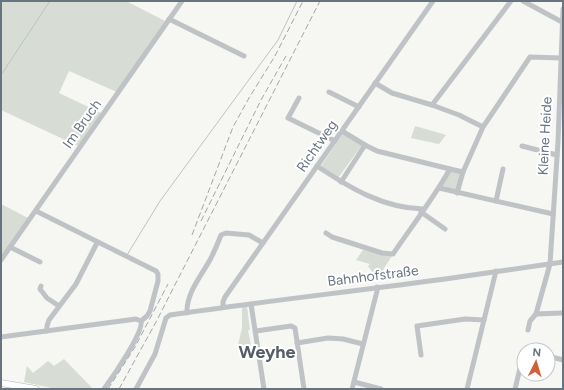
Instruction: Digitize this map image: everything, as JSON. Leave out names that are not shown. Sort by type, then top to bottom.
[{"type":"main road","points":[[1,383],[36,389]]},
{"type":"street","name":"Im Bruch","points":[[1,260],[182,1]]},
{"type":"street","name":"Richtweg","points":[[223,307],[225,297],[433,1]]},
{"type":"street","points":[[432,105],[511,1]]},
{"type":"street","points":[[523,1],[562,22]]},
{"type":"street","name":"Kleine Heide","points":[[528,330],[530,321],[536,314],[550,264],[557,155],[560,142],[563,9]]},
{"type":"street","points":[[169,19],[244,56]]},
{"type":"street","points":[[457,193],[463,172],[483,127],[530,57],[561,58]]},
{"type":"street","points":[[375,83],[392,93],[459,115],[483,127]]},
{"type":"street","points":[[329,92],[359,107]]},
{"type":"street","points":[[299,98],[288,118],[335,141]]},
{"type":"street","points":[[342,131],[377,151],[463,172]]},
{"type":"street","points":[[341,182],[365,145]]},
{"type":"street","points":[[522,146],[557,155]]},
{"type":"street","points":[[317,166],[341,182],[365,195],[395,205],[422,210],[445,229]]},
{"type":"street","points":[[326,233],[332,237],[382,253],[393,254],[422,210],[439,188],[450,169]]},
{"type":"street","points":[[496,201],[503,169]]},
{"type":"street","points":[[439,188],[553,214]]},
{"type":"street","points":[[1,337],[140,320],[147,316],[150,311],[158,281],[158,274],[156,272],[36,211]]},
{"type":"street","points":[[187,313],[187,307],[192,293],[221,235],[226,233],[249,235],[263,243]]},
{"type":"street","points":[[47,331],[49,320],[76,284],[97,243]]},
{"type":"street","points":[[10,247],[40,262]]},
{"type":"street","name":"Bahnhofstraße","points":[[136,389],[155,354],[166,318],[170,315],[458,278],[563,262]]},
{"type":"street","points":[[467,389],[496,271]]},
{"type":"street","points":[[41,286],[40,289],[47,298],[59,306]]},
{"type":"street","points":[[352,389],[377,288]]},
{"type":"street","points":[[250,304],[256,331],[264,389]]},
{"type":"street","points":[[536,314],[563,313]]},
{"type":"street","points":[[421,355],[417,326],[465,319],[484,320]]},
{"type":"street","points":[[104,389],[134,342],[142,326],[140,320]]},
{"type":"street","points":[[256,331],[295,328],[304,389]]},
{"type":"street","points":[[297,343],[328,338],[343,339],[364,344]]},
{"type":"street","points":[[354,382],[381,389]]},
{"type":"shaded area","points":[[1,1],[126,1],[165,21],[117,92],[69,71],[59,93],[101,113],[78,146],[1,110]]},
{"type":"shaded area","points":[[415,126],[446,135],[439,144],[411,138]]},
{"type":"shaded area","points":[[344,132],[362,145],[338,178],[321,166]]},
{"type":"shaded area","points":[[450,170],[462,172],[457,192],[440,188]]},
{"type":"shaded area","points":[[1,204],[28,218],[1,256]]},
{"type":"shaded area","points":[[363,250],[392,256],[377,279],[368,266],[370,264],[356,260]]},
{"type":"shaded area","points":[[242,306],[247,306],[250,330],[248,330],[251,345],[238,345],[242,328]]},
{"type":"shaded area","points":[[64,359],[93,389],[56,389],[24,382],[27,366],[33,373],[48,361],[54,366]]},
{"type":"waterway","points":[[1,75],[50,1]]},
{"type":"waterway","points":[[127,255],[160,201],[278,40],[297,1]]},
{"type":"railway","points":[[192,235],[233,127],[275,56],[303,1]]},
{"type":"railway","points":[[119,389],[156,322],[320,1]]},
{"type":"railway","points":[[201,221],[261,100],[286,56]]},
{"type":"railway","points":[[108,389],[135,347],[168,284]]},
{"type":"district","name":"Weyhe","points":[[267,352]]}]
